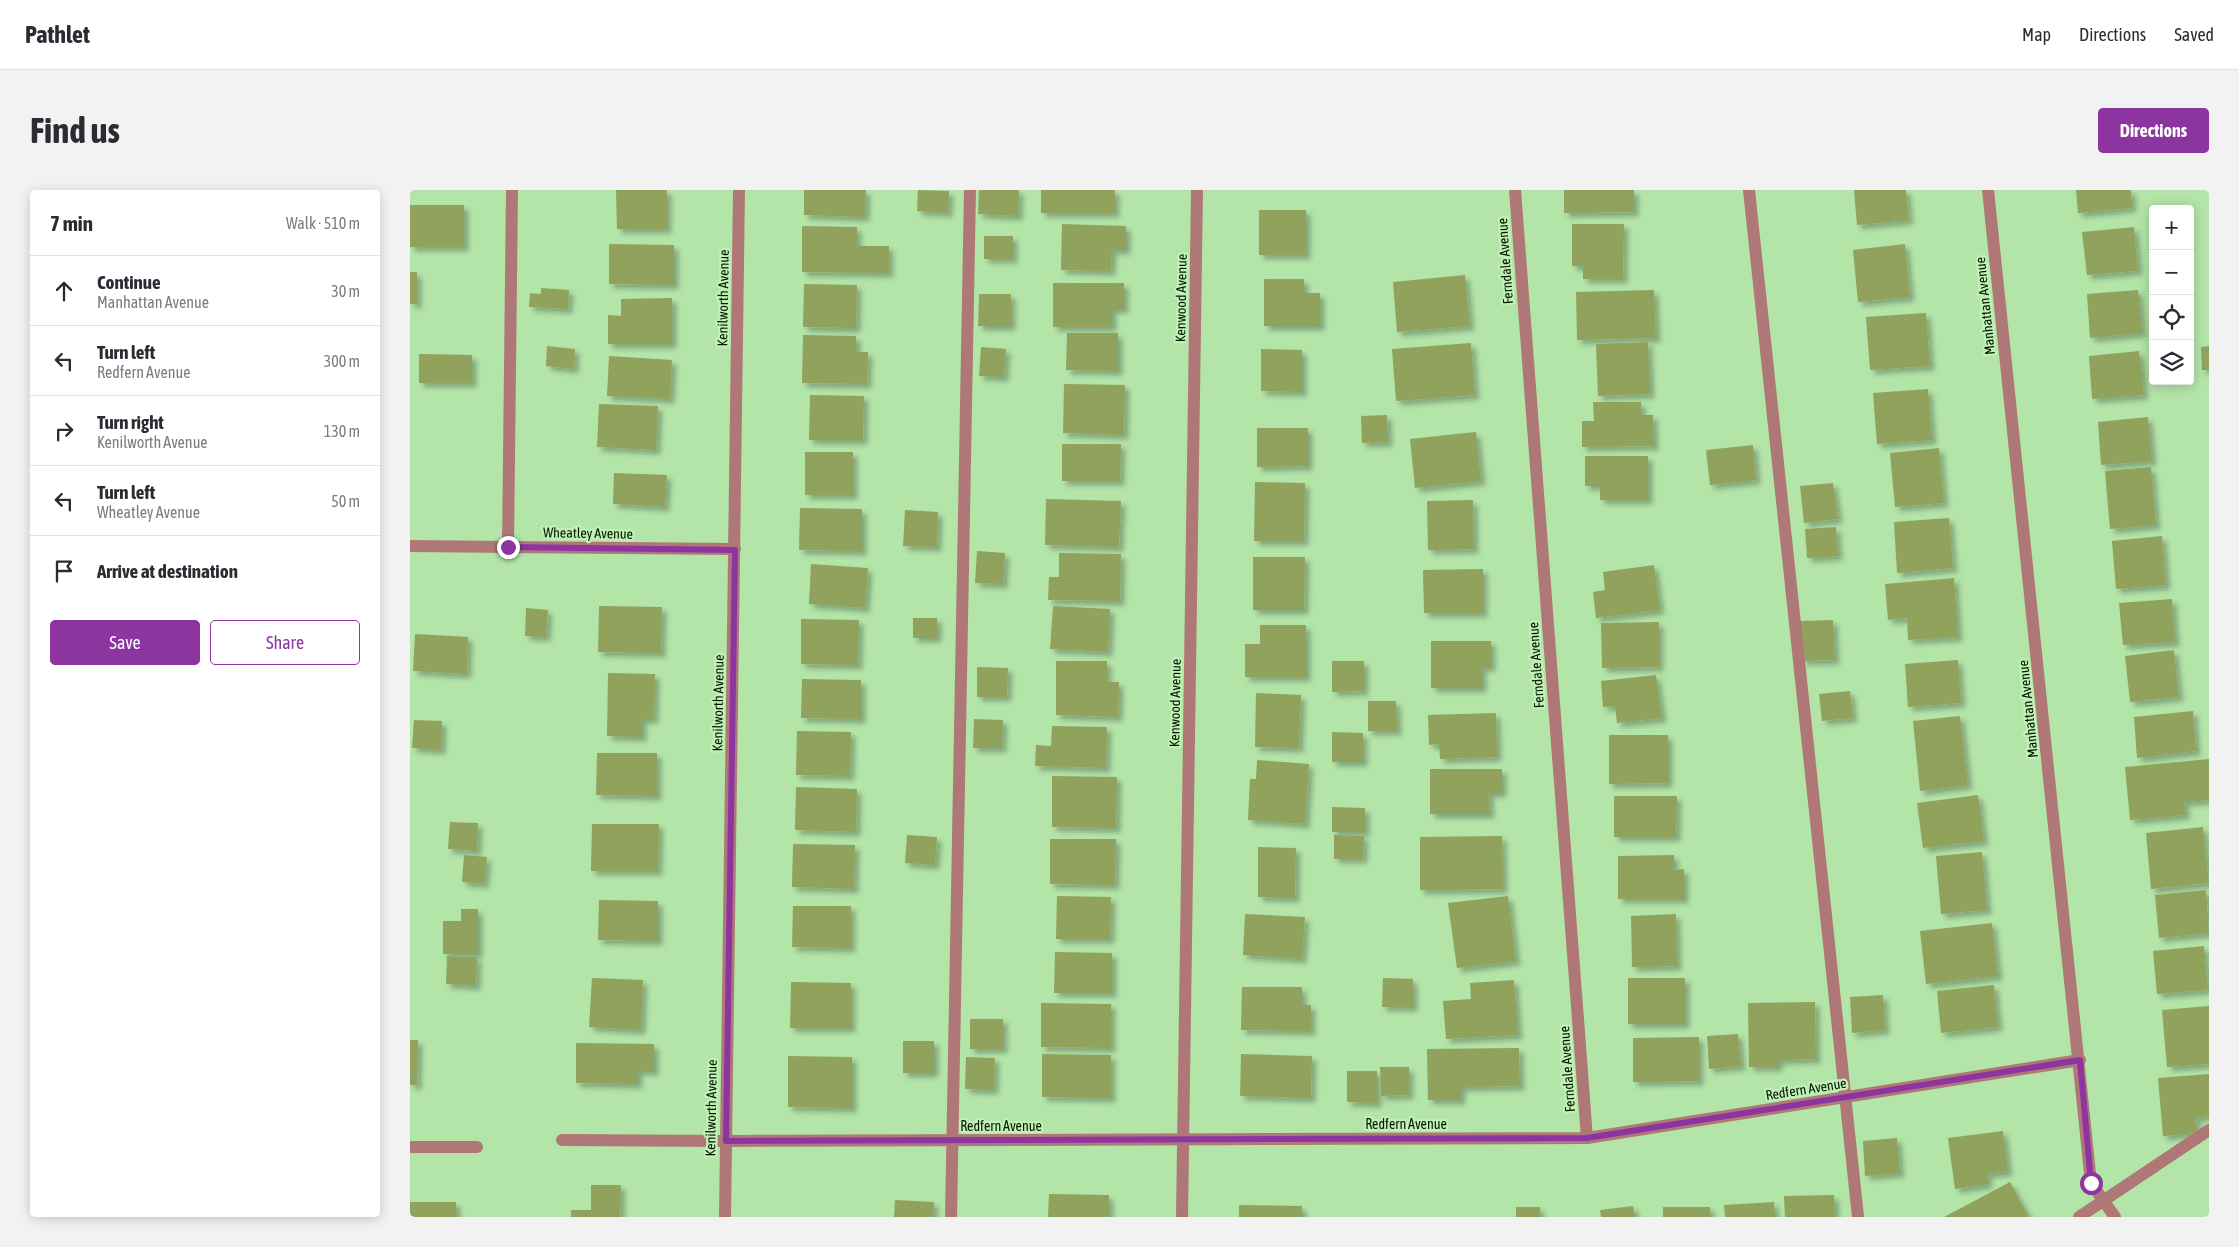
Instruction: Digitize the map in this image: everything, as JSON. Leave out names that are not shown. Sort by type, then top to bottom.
[{"type":"street","points":[[508,547],[512,190]]},
{"type":"street","name":"Kenilworth Avenue","points":[[725,1217],[739,190]]},
{"type":"street","points":[[951,1217],[970,190]]},
{"type":"street","name":"Kenwood Avenue","points":[[1182,1217],[1197,190]]},
{"type":"street","name":"Ferndale Avenue","points":[[1515,190],[1587,1138]]},
{"type":"street","points":[[1749,190],[1858,1217]]},
{"type":"street","name":"Manhattan Avenue","points":[[1988,190],[2080,1060],[2091,1183],[2115,1217]]},
{"type":"street","name":"Wheatley Avenue","points":[[410,546],[735,550]]},
{"type":"street","name":"Redfern Avenue","points":[[562,1140],[952,1141],[1587,1138],[2080,1060]]},
{"type":"street","points":[[2079,1217],[2209,1130]]},
{"type":"street","points":[[410,1147],[477,1147]]},
{"type":"building","points":[[616,190],[667,190],[667,229],[617,229]]},
{"type":"building","points":[[804,190],[866,190],[865,217],[804,215]]},
{"type":"building","points":[[918,190],[949,191],[948,213],[917,211]]},
{"type":"building","points":[[979,190],[1019,190],[1018,216],[978,214]]},
{"type":"building","points":[[1041,190],[1115,190],[1115,213],[1041,213]]},
{"type":"building","points":[[1564,190],[1634,190],[1634,212],[1564,213]]},
{"type":"building","points":[[1854,190],[1906,190],[1909,220],[1857,225]]},
{"type":"building","points":[[2076,190],[2131,190],[2132,208],[2078,213]]},
{"type":"building","points":[[410,205],[464,205],[464,247],[410,247]]},
{"type":"building","points":[[1259,210],[1306,210],[1306,255],[1259,255]]},
{"type":"building","points":[[1062,224],[1126,226],[1126,250],[1112,250],[1111,271],[1061,270]]},
{"type":"building","points":[[1572,224],[1624,224],[1623,279],[1583,279],[1583,266],[1572,266]]},
{"type":"building","points":[[802,226],[857,227],[857,246],[889,246],[889,273],[802,272]]},
{"type":"building","points":[[2134,227],[2138,271],[2087,275],[2082,232]]},
{"type":"building","points":[[984,236],[1013,236],[1013,259],[984,259]]},
{"type":"building","points":[[609,244],[674,245],[674,285],[609,284]]},
{"type":"building","points":[[1905,244],[1910,297],[1858,302],[1853,250]]},
{"type":"building","points":[[410,272],[417,272],[417,304],[410,304]]},
{"type":"building","points":[[1465,275],[1470,326],[1397,332],[1393,282]]},
{"type":"building","points":[[1264,279],[1304,279],[1304,293],[1320,293],[1320,326],[1264,326]]},
{"type":"building","points":[[1053,283],[1124,283],[1124,309],[1112,309],[1112,327],[1053,327]]},
{"type":"building","points":[[804,284],[857,285],[856,328],[803,327]]},
{"type":"building","points":[[541,288],[569,290],[568,309],[529,307],[530,293],[541,294]]},
{"type":"building","points":[[1654,290],[1656,338],[1577,340],[1576,292]]},
{"type":"building","points":[[2138,290],[2142,333],[2090,338],[2087,294]]},
{"type":"building","points":[[979,294],[1011,294],[1011,326],[978,326]]},
{"type":"building","points":[[672,298],[672,344],[608,344],[608,315],[621,316],[621,299]]},
{"type":"building","points":[[1926,313],[1930,366],[1870,370],[1866,317]]},
{"type":"building","points":[[1067,333],[1118,333],[1118,371],[1066,370]]},
{"type":"building","points":[[803,335],[856,336],[856,352],[868,352],[867,384],[802,383]]},
{"type":"building","points":[[1648,342],[1650,394],[1598,396],[1596,344]]},
{"type":"building","points":[[1471,343],[1475,395],[1396,401],[1392,349]]},
{"type":"building","points":[[547,346],[575,349],[574,369],[546,366]]},
{"type":"building","points":[[2209,346],[2209,370],[2202,370],[2201,347]]},
{"type":"building","points":[[981,347],[1006,349],[1004,377],[979,376]]},
{"type":"building","points":[[1261,349],[1302,350],[1302,392],[1261,391]]},
{"type":"building","points":[[2139,351],[2144,395],[2092,399],[2089,356]]},
{"type":"building","points":[[419,354],[472,355],[472,383],[419,383]]},
{"type":"building","points":[[609,356],[672,360],[670,399],[607,396]]},
{"type":"building","points":[[1064,384],[1125,385],[1124,435],[1063,433]]},
{"type":"building","points":[[1928,389],[1932,440],[1877,444],[1873,393]]},
{"type":"building","points":[[810,395],[864,396],[863,440],[809,440]]},
{"type":"building","points":[[1593,402],[1641,402],[1641,415],[1653,415],[1654,446],[1582,447],[1582,421],[1594,421]]},
{"type":"building","points":[[599,404],[658,406],[656,450],[597,447]]},
{"type":"building","points":[[1387,415],[1388,442],[1362,443],[1361,416]]},
{"type":"building","points":[[2148,417],[2152,461],[2101,465],[2098,422]]},
{"type":"building","points":[[1257,428],[1308,428],[1308,466],[1257,467]]},
{"type":"building","points":[[1476,432],[1481,481],[1415,488],[1410,439]]},
{"type":"building","points":[[1062,444],[1121,444],[1120,481],[1062,481]]},
{"type":"building","points":[[1753,445],[1756,480],[1710,485],[1706,450]]},
{"type":"building","points":[[1939,448],[1944,503],[1895,507],[1890,453]]},
{"type":"building","points":[[805,452],[853,452],[853,495],[805,495]]},
{"type":"building","points":[[1585,456],[1648,456],[1648,500],[1600,500],[1600,486],[1585,486]]},
{"type":"building","points":[[2151,467],[2156,525],[2110,529],[2105,471]]},
{"type":"building","points":[[614,473],[667,475],[665,507],[613,504]]},
{"type":"building","points":[[1255,482],[1305,483],[1304,541],[1254,541]]},
{"type":"building","points":[[1833,483],[1838,519],[1804,523],[1800,486]]},
{"type":"building","points":[[1046,499],[1121,501],[1119,547],[1045,545]]},
{"type":"building","points":[[1473,500],[1474,549],[1428,550],[1427,501]]},
{"type":"building","points":[[800,508],[862,509],[862,551],[799,550]]},
{"type":"building","points":[[905,510],[938,512],[937,547],[903,546]]},
{"type":"building","points":[[1949,518],[1953,568],[1897,573],[1894,522]]},
{"type":"building","points":[[1836,527],[1838,556],[1807,558],[1805,529]]},
{"type":"building","points":[[2162,536],[2166,585],[2116,589],[2112,541]]},
{"type":"building","points":[[977,551],[1005,553],[1003,584],[975,583]]},
{"type":"building","points":[[1059,553],[1121,554],[1120,601],[1048,600],[1049,577],[1059,577]]},
{"type":"building","points":[[1253,557],[1305,557],[1304,610],[1253,610]]},
{"type":"building","points":[[811,564],[868,568],[865,608],[809,604]]},
{"type":"building","points":[[1654,565],[1660,610],[1596,618],[1593,592],[1605,590],[1603,572]]},
{"type":"building","points":[[1483,569],[1483,613],[1424,613],[1423,570]]},
{"type":"building","points":[[1954,578],[1958,637],[1908,640],[1907,618],[1888,620],[1885,584]]},
{"type":"building","points":[[2172,599],[2175,642],[2123,645],[2119,603]]},
{"type":"building","points":[[599,606],[662,607],[661,653],[598,652]]},
{"type":"building","points":[[1053,606],[1110,609],[1108,652],[1050,649]]},
{"type":"building","points":[[526,608],[548,610],[546,637],[525,636]]},
{"type":"building","points":[[913,618],[937,618],[937,638],[913,638]]},
{"type":"building","points":[[801,619],[859,620],[858,665],[801,664]]},
{"type":"building","points":[[1833,620],[1835,660],[1802,661],[1800,621]]},
{"type":"building","points":[[1659,622],[1659,667],[1602,668],[1601,623]]},
{"type":"building","points":[[1260,625],[1306,625],[1306,677],[1245,677],[1245,644],[1260,644]]},
{"type":"building","points":[[415,634],[468,637],[467,674],[413,671]]},
{"type":"building","points":[[1431,641],[1491,641],[1491,667],[1482,667],[1482,688],[1431,688]]},
{"type":"building","points":[[2174,650],[2179,697],[2130,702],[2125,656]]},
{"type":"building","points":[[1958,660],[1961,703],[1908,707],[1905,664]]},
{"type":"building","points":[[1056,661],[1107,661],[1107,682],[1119,682],[1118,717],[1056,715]]},
{"type":"building","points":[[1332,661],[1364,661],[1364,691],[1332,692]]},
{"type":"building","points":[[977,667],[1008,668],[1007,697],[977,697]]},
{"type":"building","points":[[608,673],[655,674],[654,719],[642,719],[642,737],[607,736]]},
{"type":"building","points":[[1656,675],[1662,718],[1617,723],[1615,706],[1603,707],[1601,681]]},
{"type":"building","points":[[802,679],[861,680],[861,719],[801,718]]},
{"type":"building","points":[[1850,691],[1853,718],[1822,721],[1819,694]]},
{"type":"building","points":[[1256,693],[1301,695],[1299,748],[1255,747]]},
{"type":"building","points":[[1368,701],[1396,701],[1397,731],[1368,731]]},
{"type":"building","points":[[2193,711],[2196,751],[2137,758],[2134,717]]},
{"type":"building","points":[[1496,713],[1497,757],[1440,759],[1439,744],[1429,745],[1428,715]]},
{"type":"building","points":[[1960,716],[1968,785],[1920,791],[1913,721]]},
{"type":"building","points":[[974,719],[1003,720],[1002,748],[973,748]]},
{"type":"building","points":[[414,720],[442,721],[441,750],[412,748]]},
{"type":"building","points":[[1052,726],[1107,727],[1106,768],[1035,766],[1036,745],[1051,746]]},
{"type":"building","points":[[797,731],[851,732],[850,776],[796,775]]},
{"type":"building","points":[[1332,732],[1363,733],[1363,762],[1332,762]]},
{"type":"building","points":[[1609,735],[1668,735],[1668,783],[1609,784]]},
{"type":"building","points":[[597,753],[657,753],[657,796],[596,795]]},
{"type":"building","points":[[2209,759],[2209,800],[2184,802],[2186,815],[2130,820],[2125,767]]},
{"type":"building","points":[[1257,760],[1309,764],[1305,824],[1248,820],[1250,779],[1256,779]]},
{"type":"building","points":[[1430,769],[1502,769],[1502,793],[1489,793],[1490,814],[1430,814]]},
{"type":"building","points":[[1052,776],[1117,777],[1116,828],[1052,827]]},
{"type":"building","points":[[796,787],[857,789],[856,832],[795,830]]},
{"type":"building","points":[[1978,795],[1984,841],[1923,848],[1917,803]]},
{"type":"building","points":[[1614,796],[1677,796],[1676,837],[1614,837]]},
{"type":"building","points":[[1332,807],[1365,808],[1365,832],[1332,832]]},
{"type":"building","points":[[450,822],[478,823],[477,851],[448,849]]},
{"type":"building","points":[[592,824],[659,824],[658,871],[591,871]]},
{"type":"building","points":[[2203,827],[2209,883],[2151,889],[2146,833]]},
{"type":"building","points":[[907,835],[937,837],[935,865],[905,863]]},
{"type":"building","points":[[1334,835],[1364,836],[1363,859],[1334,859]]},
{"type":"building","points":[[1502,836],[1503,889],[1420,890],[1420,837]]},
{"type":"building","points":[[1050,839],[1116,839],[1115,885],[1050,884]]},
{"type":"building","points":[[793,844],[855,845],[854,889],[792,887]]},
{"type":"building","points":[[1258,847],[1296,848],[1295,898],[1258,897]]},
{"type":"building","points":[[1982,852],[1987,910],[1941,914],[1936,856]]},
{"type":"building","points":[[464,855],[487,857],[484,884],[462,882]]},
{"type":"building","points":[[1674,855],[1674,870],[1684,869],[1684,899],[1618,899],[1618,856]]},
{"type":"building","points":[[2206,890],[2209,933],[2159,938],[2155,895]]},
{"type":"building","points":[[1057,896],[1111,897],[1110,939],[1056,939]]},
{"type":"building","points":[[1508,896],[1516,961],[1457,968],[1448,903]]},
{"type":"building","points":[[599,900],[658,901],[658,941],[598,940]]},
{"type":"building","points":[[793,906],[851,906],[851,948],[792,947]]},
{"type":"building","points":[[461,909],[478,909],[478,954],[443,954],[443,921],[461,921]]},
{"type":"building","points":[[1245,914],[1305,917],[1302,959],[1243,955]]},
{"type":"building","points":[[1676,914],[1677,966],[1632,967],[1631,916]]},
{"type":"building","points":[[1992,923],[1998,976],[1926,984],[1920,931]]},
{"type":"building","points":[[2204,946],[2208,990],[2157,994],[2153,951]]},
{"type":"building","points":[[1055,952],[1112,953],[1112,993],[1054,993]]},
{"type":"building","points":[[447,956],[477,957],[476,986],[446,984]]},
{"type":"building","points":[[592,978],[643,980],[641,1030],[589,1027]]},
{"type":"building","points":[[1383,978],[1413,979],[1413,1007],[1382,1007]]},
{"type":"building","points":[[1628,978],[1685,978],[1685,1024],[1628,1024]]},
{"type":"building","points":[[1514,980],[1518,1035],[1446,1039],[1443,1001],[1471,999],[1470,983]]},
{"type":"building","points":[[791,982],[851,983],[851,1028],[790,1028]]},
{"type":"building","points":[[1994,985],[1998,1027],[1941,1033],[1937,991]]},
{"type":"building","points":[[1242,987],[1302,987],[1302,1005],[1311,1005],[1311,1031],[1241,1030]]},
{"type":"building","points":[[1883,995],[1885,1030],[1852,1033],[1850,997]]},
{"type":"building","points":[[1815,1002],[1816,1059],[1778,1060],[1778,1067],[1749,1067],[1748,1003]]},
{"type":"building","points":[[1041,1003],[1111,1004],[1111,1048],[1041,1047]]},
{"type":"building","points":[[2209,1006],[2209,1064],[2167,1067],[2162,1010]]},
{"type":"building","points":[[970,1019],[1003,1019],[1003,1049],[970,1049]]},
{"type":"building","points":[[1738,1034],[1741,1066],[1709,1069],[1707,1036]]},
{"type":"building","points":[[1699,1037],[1699,1081],[1633,1082],[1633,1038]]},
{"type":"building","points":[[410,1040],[418,1040],[417,1085],[410,1085]]},
{"type":"building","points":[[903,1041],[934,1041],[934,1073],[903,1073]]},
{"type":"building","points":[[576,1043],[654,1044],[654,1071],[638,1071],[638,1084],[576,1083]]},
{"type":"building","points":[[1519,1048],[1520,1086],[1461,1087],[1461,1100],[1428,1100],[1427,1049]]},
{"type":"building","points":[[1042,1054],[1111,1055],[1111,1098],[1042,1097]]},
{"type":"building","points":[[1241,1054],[1312,1056],[1311,1098],[1240,1096]]},
{"type":"building","points":[[788,1056],[852,1057],[852,1108],[788,1107]]},
{"type":"building","points":[[966,1057],[995,1058],[994,1090],[965,1089]]},
{"type":"building","points":[[1380,1067],[1409,1067],[1409,1095],[1381,1096]]},
{"type":"building","points":[[1347,1071],[1377,1071],[1377,1103],[1347,1102]]},
{"type":"building","points":[[2209,1074],[2209,1116],[2196,1118],[2197,1133],[2163,1136],[2158,1078]]},
{"type":"building","points":[[2003,1131],[2008,1171],[1987,1174],[1988,1184],[1955,1189],[1948,1138]]},
{"type":"building","points":[[1897,1138],[1900,1173],[1865,1176],[1863,1141]]},
{"type":"building","points":[[2010,1182],[2029,1217],[1944,1217]]},
{"type":"building","points":[[591,1185],[621,1185],[620,1217],[571,1217],[571,1210],[591,1210]]},
{"type":"building","points":[[1049,1194],[1109,1195],[1109,1217],[1048,1217]]},
{"type":"building","points":[[1834,1195],[1835,1217],[1785,1217],[1784,1196]]},
{"type":"building","points":[[895,1200],[934,1202],[933,1217],[894,1217]]},
{"type":"building","points":[[410,1202],[456,1202],[456,1217],[410,1217]]},
{"type":"building","points":[[1774,1202],[1775,1217],[1725,1217],[1724,1205]]},
{"type":"building","points":[[1239,1205],[1302,1206],[1302,1217],[1239,1217]]},
{"type":"building","points":[[1633,1206],[1635,1217],[1601,1217],[1600,1210]]},
{"type":"building","points":[[1516,1207],[1540,1207],[1540,1217],[1516,1217]]},
{"type":"building","points":[[1663,1207],[1710,1207],[1710,1217],[1663,1217]]},
{"type":"route","points":[[508,547],[735,550],[726,1141],[1587,1138],[2080,1060],[2091,1183]]}]
